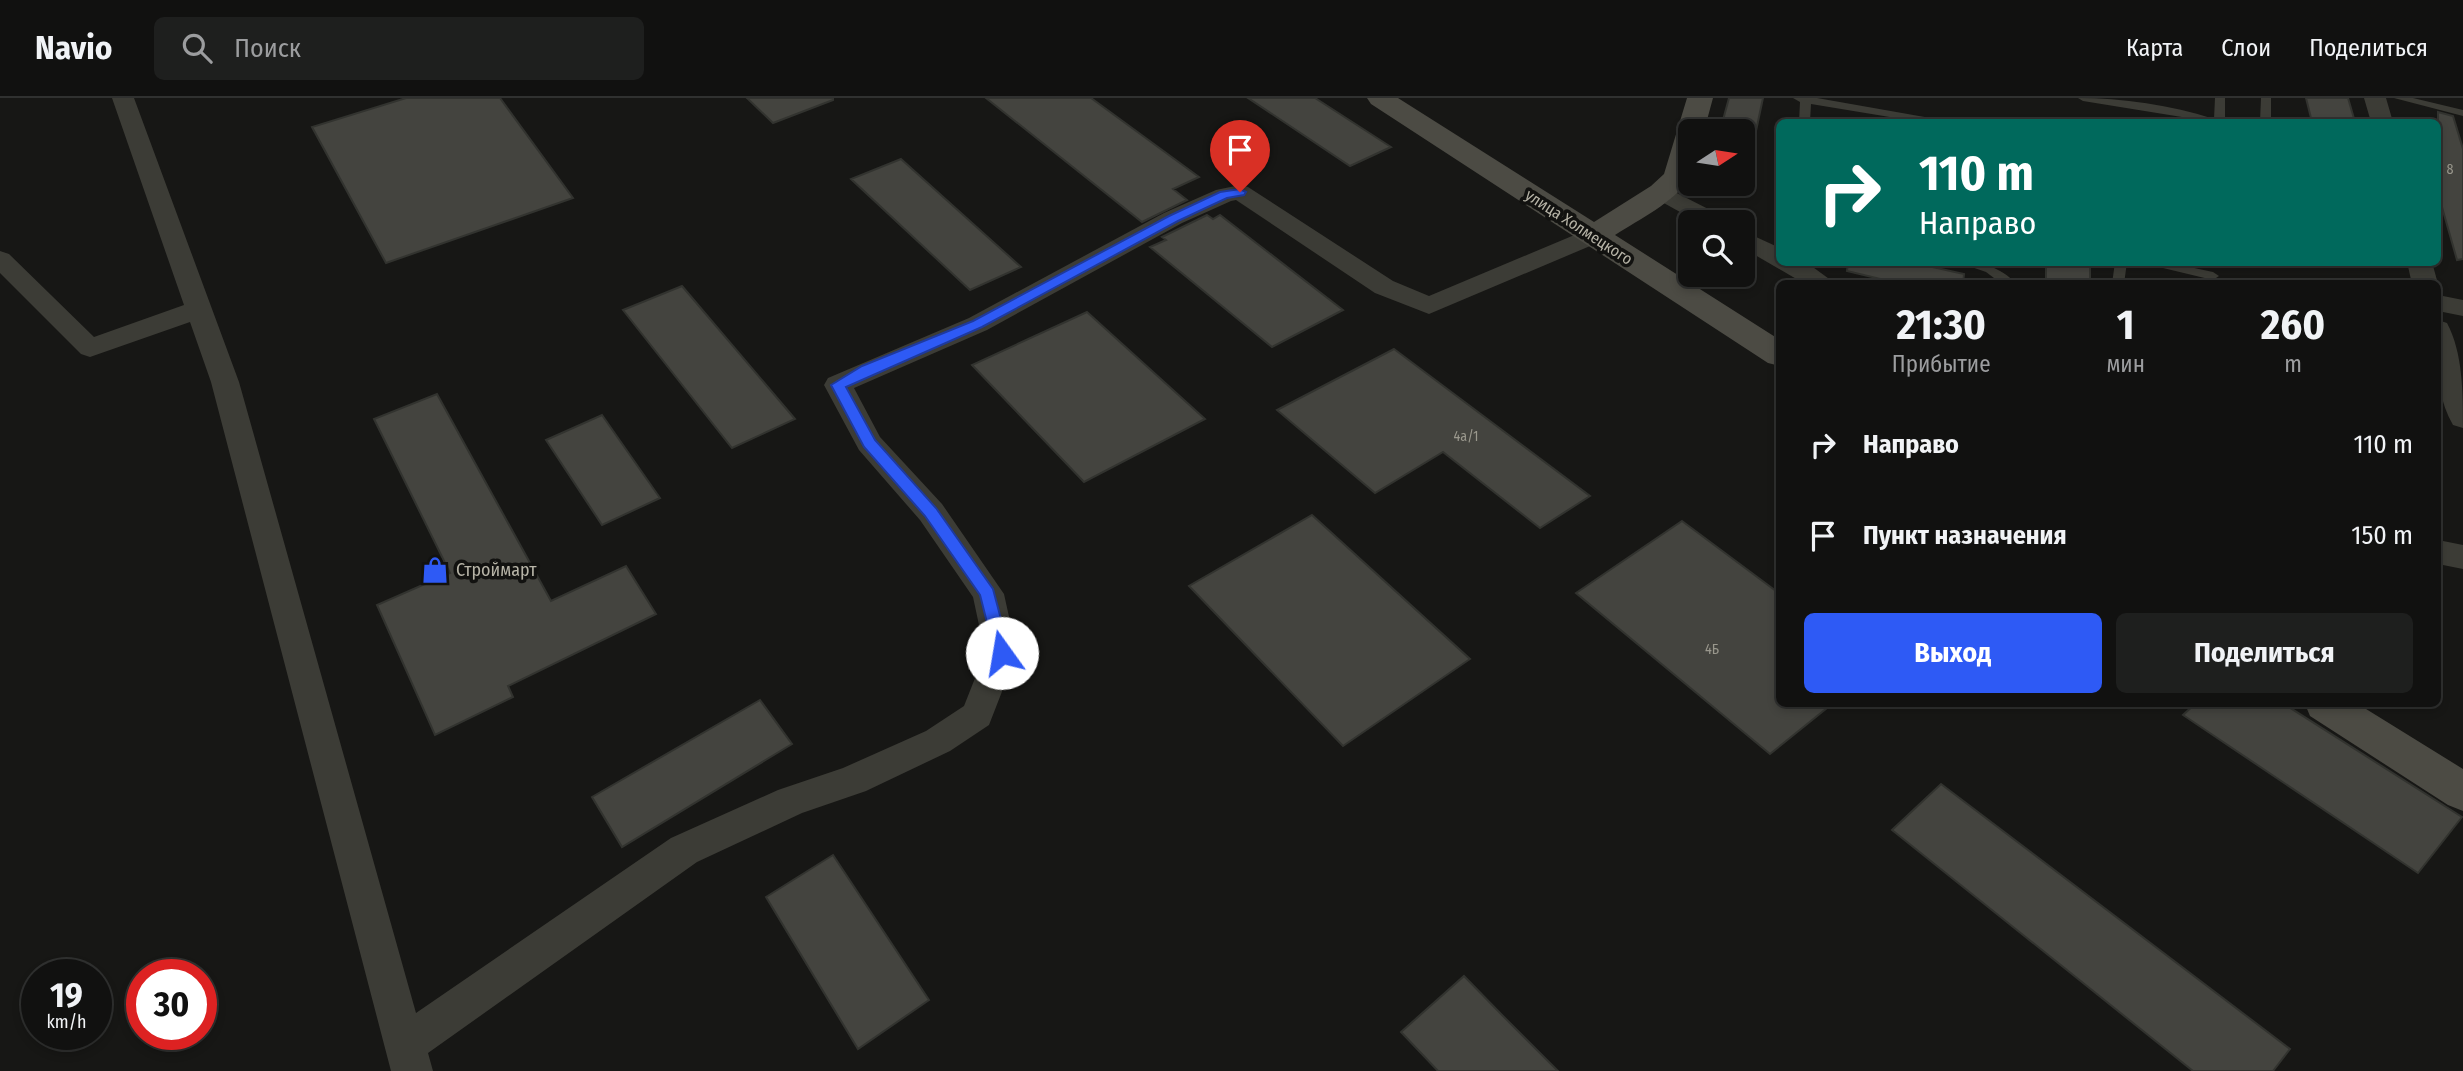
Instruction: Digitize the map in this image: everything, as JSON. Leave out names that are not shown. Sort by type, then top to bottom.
[{"type":"street","points":[[123,98],[225,382],[409,1058],[684,850],[791,802],[853,780],[938,741],[977,715],[1002,653],[988,594],[930,512],[869,443],[838,385],[867,370],[978,324],[1173,218],[1224,195],[1240,192],[1384,287],[1429,306],[1593,236],[1661,192],[1677,177],[1700,98]]},
{"type":"street","name":"улица Холмецкого","points":[[1380,98],[1776,352]]},
{"type":"street","points":[[2375,98],[2381,119]]},
{"type":"street","points":[[1661,192],[1693,210]]},
{"type":"street","points":[[1755,244],[1776,255]]},
{"type":"street","points":[[0,259],[90,348],[200,309]]},
{"type":"street","points":[[1797,266],[1819,280]]},
{"type":"street","points":[[2441,304],[2463,309]]},
{"type":"street","points":[[2441,339],[2461,406]]},
{"type":"street","points":[[2441,553],[2463,557]]},
{"type":"street","points":[[2330,707],[2463,792]]},
{"type":"lane","points":[[2083,98],[2202,119]]},
{"type":"lane","points":[[2219,119],[2220,98]]},
{"type":"lane","points":[[2266,98],[2266,119]]},
{"type":"lane","points":[[2399,98],[2463,113]]},
{"type":"lane","points":[[1804,119],[1802,100],[1918,119]]},
{"type":"lane","points":[[1978,266],[1990,269],[2005,280]]},
{"type":"lane","points":[[2167,266],[2214,274]]},
{"type":"building","points":[[406,98],[500,98],[573,198],[386,263],[312,127]]},
{"type":"building","points":[[747,98],[833,98],[833,100],[773,123]]},
{"type":"building","points":[[986,98],[1091,98],[1199,177],[1173,189],[1187,200],[1142,222]]},
{"type":"building","points":[[1248,98],[1315,98],[1391,147],[1350,166]]},
{"type":"building","points":[[1729,98],[1763,98],[1756,131],[1755,119],[1723,119]]},
{"type":"building","points":[[2306,98],[2348,98],[2354,119],[2311,119]]},
{"type":"building","points":[[2438,112],[2453,116],[2463,149],[2463,259],[2457,260],[2441,204],[2441,119],[2438,119]]},
{"type":"building","points":[[901,159],[1021,267],[970,290],[851,179]]},
{"type":"building","points":[[1207,215],[1213,219],[1220,215],[1343,310],[1272,347],[1150,247],[1166,240],[1162,237]]},
{"type":"building","points":[[1848,266],[1928,266],[1964,274],[1963,280],[1884,280],[1847,271]]},
{"type":"building","points":[[2046,266],[2090,266],[2090,280],[2046,280]]},
{"type":"building","points":[[682,286],[795,419],[732,448],[623,310]]},
{"type":"building","points":[[1087,312],[1205,419],[1084,482],[972,365]]},
{"type":"building","points":[[1394,349],[1590,496],[1540,528],[1443,452],[1375,493],[1277,410]]},
{"type":"building","points":[[437,394],[551,601],[626,566],[656,614],[508,686],[513,697],[435,735],[377,605],[450,573],[374,419]]},
{"type":"building","points":[[602,415],[660,498],[602,525],[546,440]]},
{"type":"building","points":[[1312,515],[1470,659],[1343,746],[1189,586]]},
{"type":"building","points":[[1682,521],[1776,591],[1776,707],[1828,707],[1770,754],[1576,593]]},
{"type":"building","points":[[760,700],[792,744],[622,847],[592,797]]},
{"type":"building","points":[[2192,707],[2289,707],[2462,817],[2418,873],[2183,715]]},
{"type":"building","points":[[1941,784],[2290,1049],[2273,1071],[2193,1071],[1892,830]]},
{"type":"building","points":[[833,855],[929,1000],[858,1049],[766,897]]},
{"type":"building","points":[[1464,976],[1558,1071],[1438,1071],[1401,1032]]},
{"type":"place","name":"Строймарт","points":[[435,570]]},
{"type":"route","points":[[1002,653],[988,594],[930,512],[869,443],[838,385],[867,370],[978,324],[1173,218],[1224,195],[1240,192]]}]
